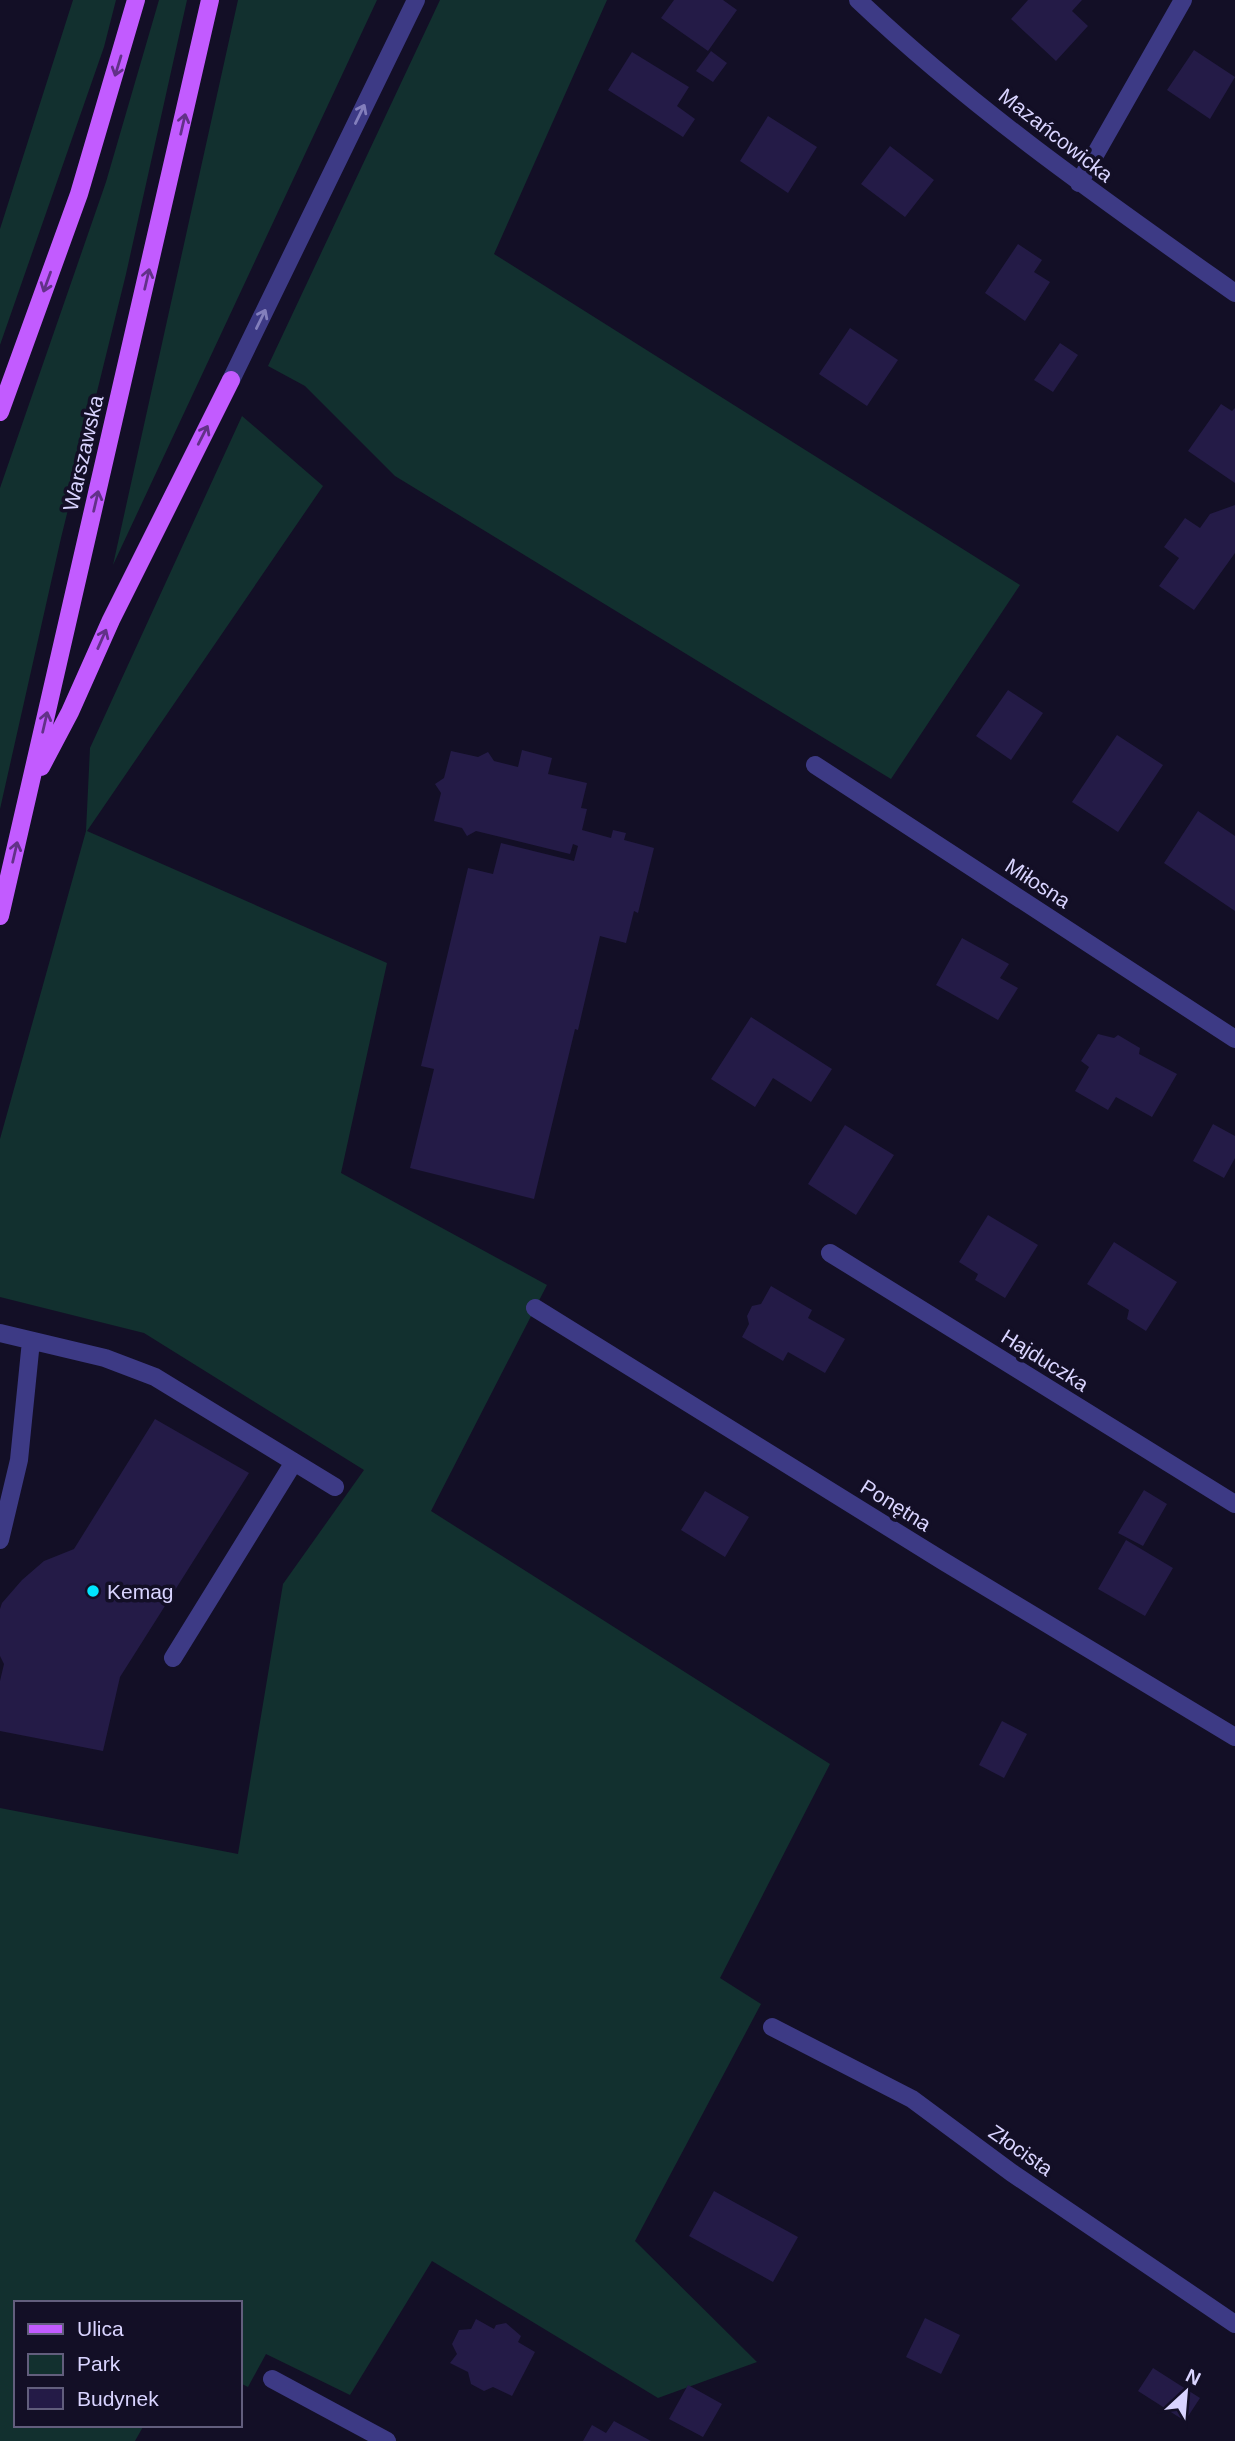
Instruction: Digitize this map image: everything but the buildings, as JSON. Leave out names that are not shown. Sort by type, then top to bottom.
[{"type":"main road","points":[[0,412],[79,194],[136,0]]},
{"type":"main road","name":"Warszawska","points":[[0,916],[210,0]]},
{"type":"main road","points":[[30,789],[231,380]]},
{"type":"street","points":[[231,380],[416,0]]},
{"type":"street","name":"Mazańcowicka","points":[[858,0],[905,43],[1079,183],[1235,293]]},
{"type":"street","points":[[1079,183],[1183,0]]},
{"type":"street","name":"Miłosna","points":[[815,765],[1235,1039]]},
{"type":"street","name":"Hajduczka","points":[[830,1254],[1235,1504]]},
{"type":"street","name":"Ponętna","points":[[535,1308],[943,1561],[1235,1737]]},
{"type":"street","points":[[0,1333],[105,1358],[155,1377],[335,1487]]},
{"type":"street","points":[[0,1540],[19,1460],[31,1341]]},
{"type":"street","points":[[173,1658],[294,1462]]},
{"type":"street","name":"Złocista","points":[[772,2027],[912,2099],[1012,2173],[1235,2325]]},
{"type":"street","points":[[272,2379],[387,2441]]},
{"type":"green space","points":[[73,0],[116,0],[104,47],[0,345],[0,229]]},
{"type":"green space","points":[[159,0],[187,0],[126,274],[61,538],[0,809],[0,488],[106,182]]},
{"type":"green space","points":[[238,0],[377,0],[113,565]]},
{"type":"green space","points":[[440,0],[607,0],[494,254],[1020,585],[891,779],[395,476],[305,386],[268,366]]},
{"type":"green space","points":[[242,416],[323,486],[87,831],[387,963],[341,1173],[547,1285],[431,1511],[830,1764],[720,1978],[761,2004],[635,2241],[757,2362],[658,2398],[432,2261],[350,2395],[266,2354],[248,2387],[242,2384],[242,2301],[14,2301],[14,2427],[143,2427],[135,2441],[0,2441],[0,1808],[238,1854],[283,1584],[364,1470],[144,1333],[0,1297],[0,1139],[86,831],[90,748]]},
{"type":"place","name":"Kemag","points":[[93,1591]]}]
